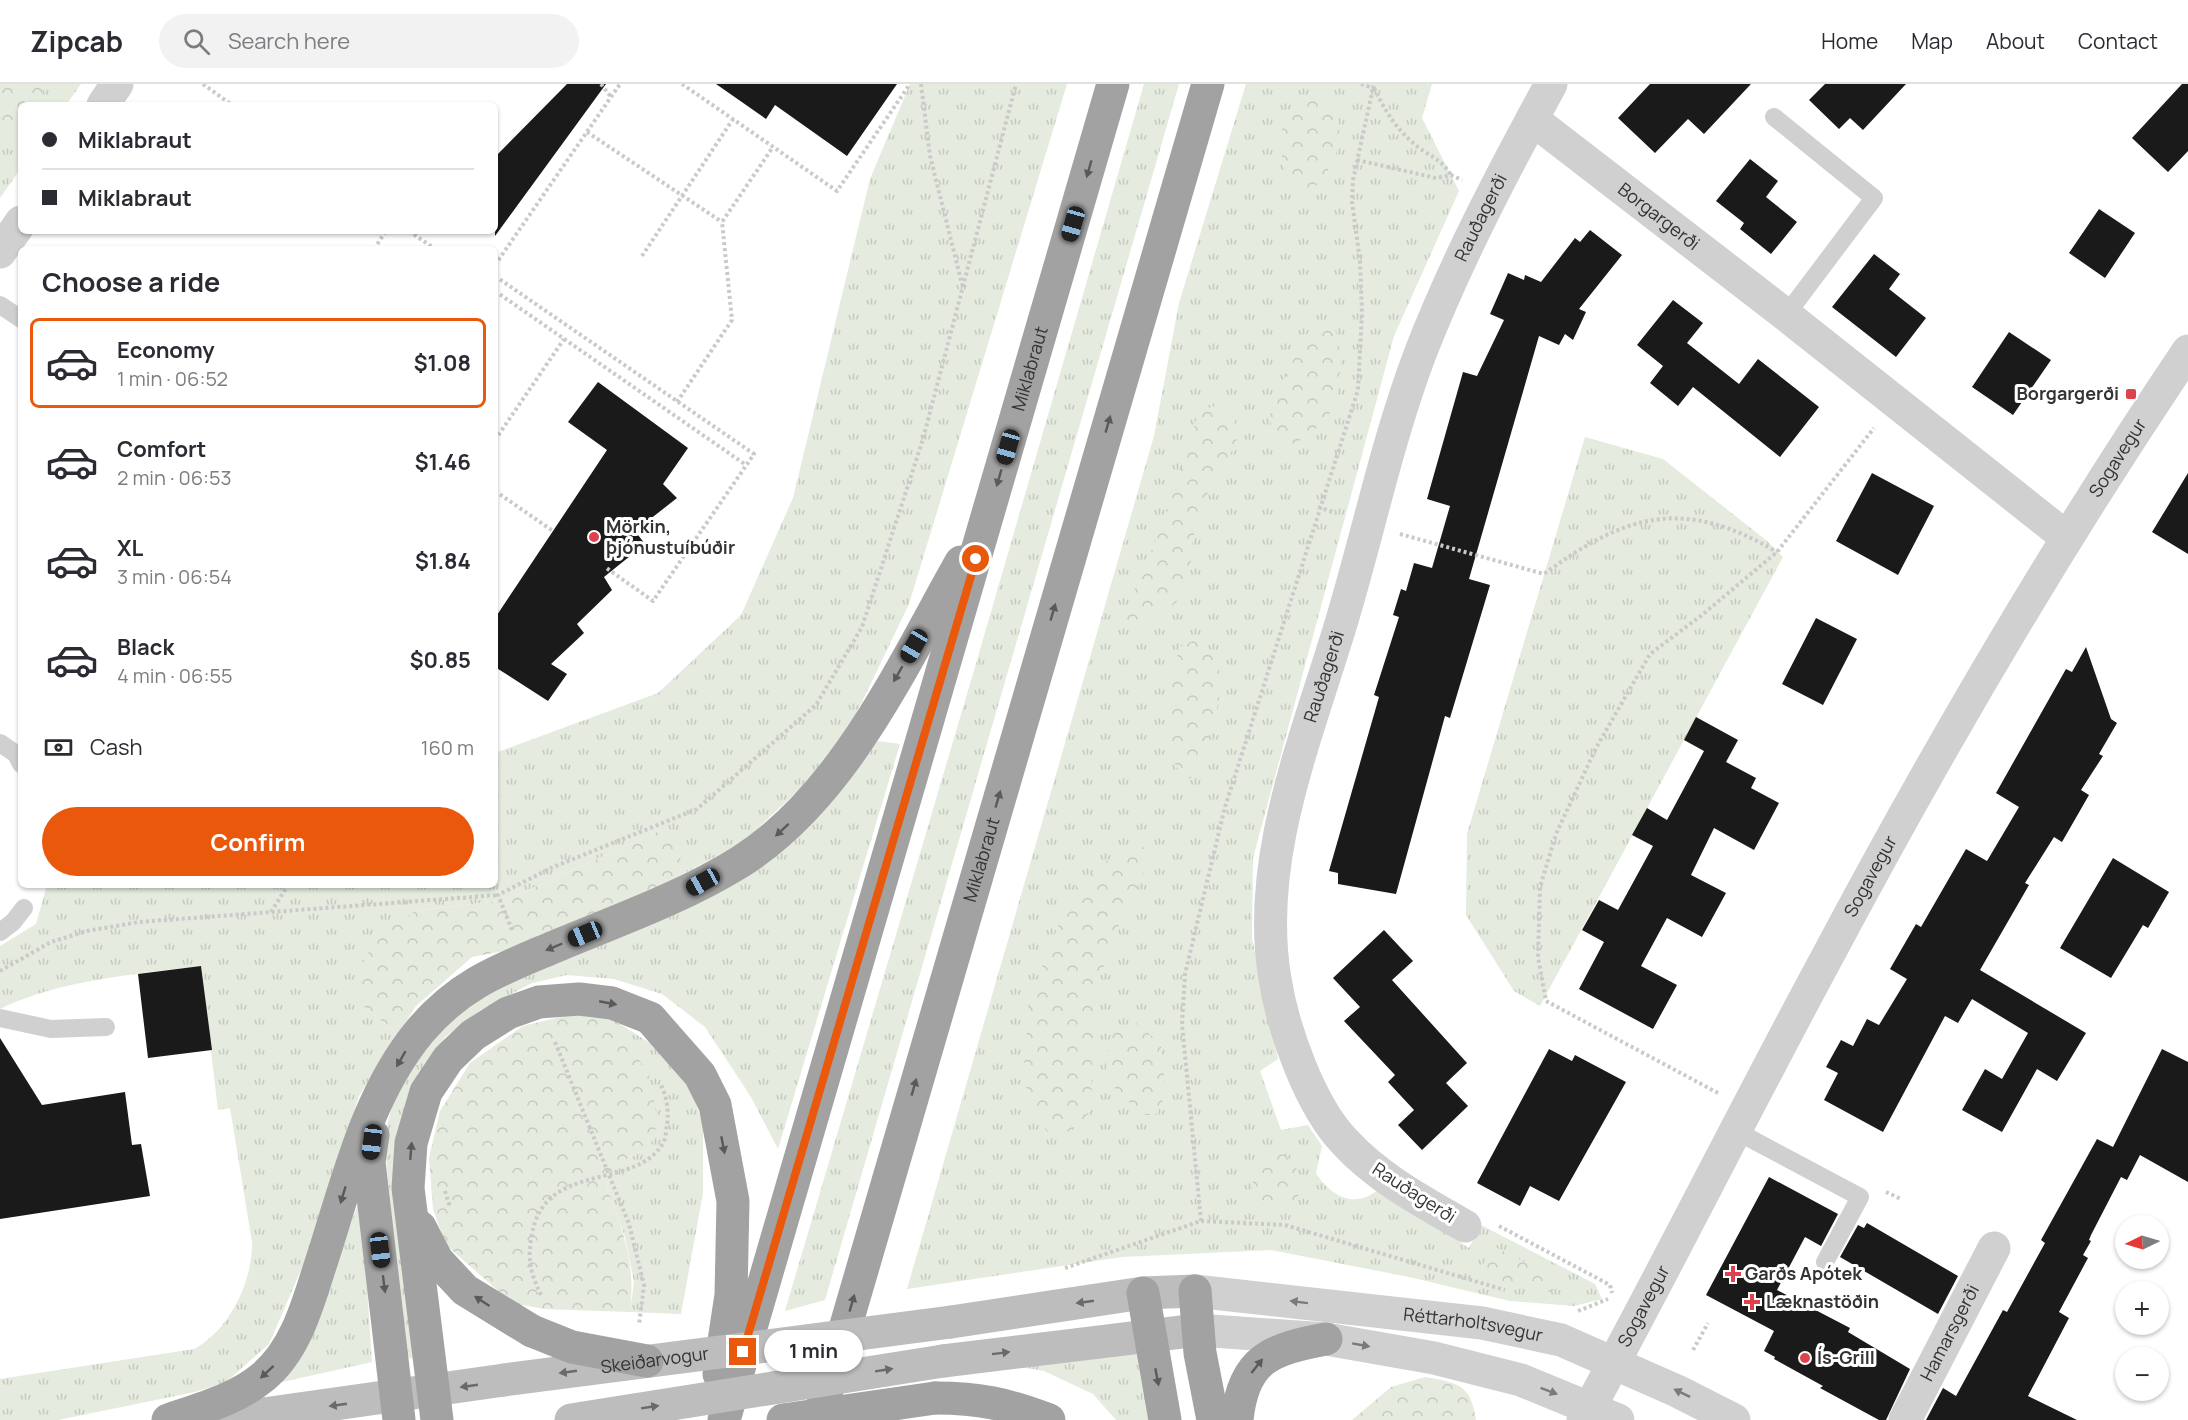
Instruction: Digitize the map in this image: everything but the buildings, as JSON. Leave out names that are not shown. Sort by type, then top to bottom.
[{"type":"highway","name":"Miklabraut","points":[[818,1420],[1208,84]]},
{"type":"highway","name":"Miklabraut","points":[[724,1420],[989,513],[1106,94]]},
{"type":"highway","points":[[168,1420],[235,1394],[263,1377],[283,1357],[304,1315],[351,1167],[377,1101],[409,1045],[441,1006],[484,977],[686,891],[739,862],[781,832],[825,786],[882,703],[989,513]]},
{"type":"highway","points":[[435,1406],[408,1188],[411,1143],[426,1092],[448,1059],[473,1035],[508,1013],[539,1002],[579,999],[612,1003],[650,1018],[700,1076],[715,1106],[733,1201],[731,1295],[713,1420]]},
{"type":"highway","points":[[377,1101],[369,1162],[398,1408]]},
{"type":"highway","points":[[411,1209],[437,1260],[465,1290],[532,1331],[572,1347],[647,1361]]},
{"type":"highway","points":[[1195,1291],[1198,1330],[1213,1420]]},
{"type":"highway","points":[[1143,1293],[1165,1420]]},
{"type":"highway","points":[[1237,1420],[1247,1380],[1264,1358],[1287,1346],[1326,1339]]},
{"type":"highway","points":[[783,1420],[935,1398],[973,1398],[1012,1406],[1049,1420]]},
{"type":"main road","name":"Skeiðarvogur","points":[[222,1420],[435,1406],[504,1380],[951,1322],[1143,1293],[1195,1291]]},
{"type":"main road","points":[[571,1420],[942,1360],[1198,1330]]},
{"type":"street","points":[[105,102],[117,84]]},
{"type":"street","name":"Rauðagerði","points":[[1481,1225],[1384,1177],[1343,1141],[1312,1092],[1290,1040],[1275,979],[1271,920],[1284,810],[1389,453],[1420,356],[1493,193],[1551,84]]},
{"type":"street","name":"Borgargerði","points":[[1532,119],[1786,315],[2066,537]]},
{"type":"street","points":[[0,252],[18,226]]},
{"type":"street","name":"Sogavegur","points":[[1597,1416],[1615,1363],[1923,781],[2066,537],[2188,351]]},
{"type":"street","name":"Hamarsgerði","points":[[1905,1420],[1995,1248]]},
{"type":"street","name":"Réttarholtsvegur","points":[[1195,1291],[1505,1327],[1561,1340],[1734,1420]]},
{"type":"street","points":[[1198,1330],[1326,1339],[1434,1358],[1521,1380],[1597,1416]]},
{"type":"lane","name":"Miklabraut","points":[[1195,127],[1226,84]]},
{"type":"lane","points":[[1774,117],[1874,198],[1786,315]]},
{"type":"lane","points":[[0,304],[18,317]]},
{"type":"lane","points":[[0,743],[18,758]]},
{"type":"lane","points":[[0,932],[24,908]]},
{"type":"lane","points":[[0,1018],[51,1029],[106,1027]]},
{"type":"lane","points":[[1742,1120],[1860,1197],[1825,1262]]},
{"type":"path","points":[[203,84],[228,102]]},
{"type":"path","points":[[601,84],[611,97]]},
{"type":"path","points":[[498,261],[620,84]]},
{"type":"path","points":[[682,84],[837,191],[910,84]]},
{"type":"path","points":[[921,84],[930,156],[962,285]]},
{"type":"path","points":[[0,971],[51,942],[87,931],[138,922],[498,895],[551,868],[697,809],[816,705],[862,627],[922,439],[1016,84]]},
{"type":"path","points":[[1361,84],[1374,86]]},
{"type":"path","points":[[1201,1221],[1182,1024],[1185,974],[1225,807],[1358,390],[1362,314],[1360,261],[1352,202],[1356,159],[1374,86]]},
{"type":"path","points":[[1374,86],[1397,127],[1413,144],[1443,161],[1451,175]]},
{"type":"path","points":[[642,256],[733,119]]},
{"type":"path","points":[[587,132],[722,222]]},
{"type":"path","points":[[677,402],[732,320],[722,222],[773,147]]},
{"type":"path","points":[[1356,159],[1436,178],[1451,175],[1493,193]]},
{"type":"path","points":[[413,234],[431,246]]},
{"type":"path","points":[[498,278],[754,454],[653,601],[605,567]]},
{"type":"path","points":[[498,293],[746,465]]},
{"type":"path","points":[[498,436],[564,339]]},
{"type":"path","points":[[1742,1120],[1546,1001],[1538,957],[1540,887],[1556,834],[1596,748],[1650,654],[1702,615],[1777,552],[1895,402]]},
{"type":"path","points":[[498,493],[553,531]]},
{"type":"path","points":[[1390,531],[1544,574],[1582,546],[1624,527],[1668,517],[1707,520],[1734,529],[1777,552]]},
{"type":"path","points":[[270,913],[286,888]]},
{"type":"path","points":[[498,895],[513,933]]},
{"type":"path","points":[[555,1042],[629,1224],[644,1285],[639,1327]]},
{"type":"path","points":[[542,1297],[528,1258],[533,1228],[543,1208],[555,1194],[575,1183],[609,1174],[648,1159],[664,1142],[667,1119],[666,1095],[658,1077]]},
{"type":"path","points":[[444,1185],[452,1214]]},
{"type":"path","points":[[1889,1193],[1901,1199]]},
{"type":"path","points":[[1059,1270],[1201,1221],[1285,1225],[1508,1291]]},
{"type":"path","points":[[1481,1225],[1610,1285],[1614,1297],[1575,1312]]},
{"type":"path","points":[[1693,1350],[1708,1323]]},
{"type":"green space","points":[[0,84],[81,84],[68,102],[18,102],[18,172],[0,198]]},
{"type":"green space","points":[[0,84],[50,84],[42,92],[40,102],[18,102],[18,131],[0,140]]},
{"type":"green space","points":[[910,84],[1067,84],[909,604],[837,754],[742,843],[677,877],[659,831],[506,900],[415,911],[365,1008],[398,1034],[359,1096],[310,1249],[269,1344],[226,1382],[195,1392],[58,1420],[0,1420],[0,1379],[194,1349],[207,1341],[228,1318],[237,1303],[248,1273],[252,1242],[230,1108],[218,1110],[201,966],[125,975],[72,985],[23,999],[0,1009],[0,946],[36,924],[46,888],[498,888],[498,752],[658,693],[741,615],[793,498],[870,179]]},
{"type":"green space","points":[[1144,84],[1179,84],[825,1300],[785,1311],[975,667]]},
{"type":"green space","points":[[1246,84],[1432,84],[1422,118],[1459,191],[1394,336],[1253,858],[1252,938],[1278,1059],[1260,1071],[1281,1130],[1308,1125],[1322,1146],[1316,1173],[1329,1189],[1345,1198],[1353,1199],[1371,1195],[1380,1188],[1469,1248],[1481,1225],[1595,1284],[1602,1299],[1574,1306],[1510,1301],[1409,1277],[1271,1250],[1122,1257],[907,1289],[1154,436],[1179,303]]},
{"type":"green space","points":[[1314,99],[1333,105],[1339,127],[1339,139],[1337,150],[1327,172],[1311,190],[1295,184],[1283,166],[1280,133],[1292,110]]},
{"type":"green space","points":[[1330,321],[1335,330],[1340,354],[1339,382],[1333,407],[1321,424],[1295,444],[1279,440],[1271,427],[1270,410],[1305,335]]},
{"type":"green space","points":[[1220,404],[1234,418],[1237,444],[1215,477],[1199,514],[1187,584],[1180,598],[1170,608],[1129,629],[1124,612],[1146,566],[1189,447],[1195,422],[1203,410]]},
{"type":"green space","points":[[1585,437],[1663,459],[1767,541],[1783,557],[1540,1006],[1514,991],[1466,915],[1467,834]]},
{"type":"green space","points":[[1195,640],[1211,651],[1218,664],[1220,680],[1216,715],[1190,779],[1181,774],[1170,755],[1172,672],[1180,647]]},
{"type":"green space","points":[[878,741],[900,744],[778,1149],[751,1097],[705,1027],[662,994],[614,979],[567,975],[532,983],[481,1010],[445,1037],[415,1093],[416,1359],[405,1357],[384,1137],[400,1077],[438,1028],[491,986],[593,946],[734,885],[833,800]]},
{"type":"green space","points":[[659,831],[669,839],[681,856],[677,877],[643,895],[504,951],[472,957],[416,1006],[398,1034],[365,1008],[356,976],[378,935],[415,911],[506,900]]},
{"type":"green space","points":[[1137,841],[1146,850],[1147,866],[1117,929],[1094,993],[1091,1109],[1079,1125],[1064,1134],[1048,1133],[1028,1101],[1024,1063],[1029,1010],[1045,957],[1076,885]]},
{"type":"green space","points":[[572,1014],[609,1017],[648,1073],[658,1121],[650,1147],[614,1166],[607,1187],[623,1233],[630,1263],[630,1312],[544,1309],[512,1303],[446,1245],[433,1209],[429,1158],[440,1111],[470,1063],[523,1026]]},
{"type":"green space","points":[[609,1017],[664,1052],[690,1087],[703,1124],[703,1193],[681,1314],[630,1312],[634,1282],[625,1237],[607,1187],[614,1166],[650,1147]]},
{"type":"green space","points":[[1135,1022],[1161,1044],[1164,1091],[1160,1108],[1155,1115],[1144,1115],[1122,1096],[1109,1079],[1106,1058],[1113,1029]]},
{"type":"green space","points":[[1275,1151],[1292,1161],[1303,1191],[1289,1204],[1266,1206],[1252,1193],[1254,1171],[1262,1156]]},
{"type":"green space","points":[[361,1196],[372,1362],[260,1387],[341,1250]]},
{"type":"green space","points":[[1497,1248],[1557,1279],[1556,1289],[1538,1293],[1527,1291],[1477,1271]]},
{"type":"green space","points":[[1144,1345],[1156,1420],[1116,1420],[1093,1394],[1044,1371],[997,1363]]},
{"type":"green space","points":[[1425,1377],[1461,1387],[1471,1399],[1476,1420],[1352,1420],[1391,1387]]},
{"type":"place","name":"Borgargerði","points":[[2131,394]]},
{"type":"place","name":"Mörkin, þjónustuíbúðir","points":[[594,537]]},
{"type":"place","name":"Garðs Apótek","points":[[1733,1274]]},
{"type":"place","name":"Læknastöðin","points":[[1752,1302]]},
{"type":"place","name":"Ís-Grill","points":[[1805,1358]]},
{"type":"route","points":[[743,1352],[976,559]]}]
